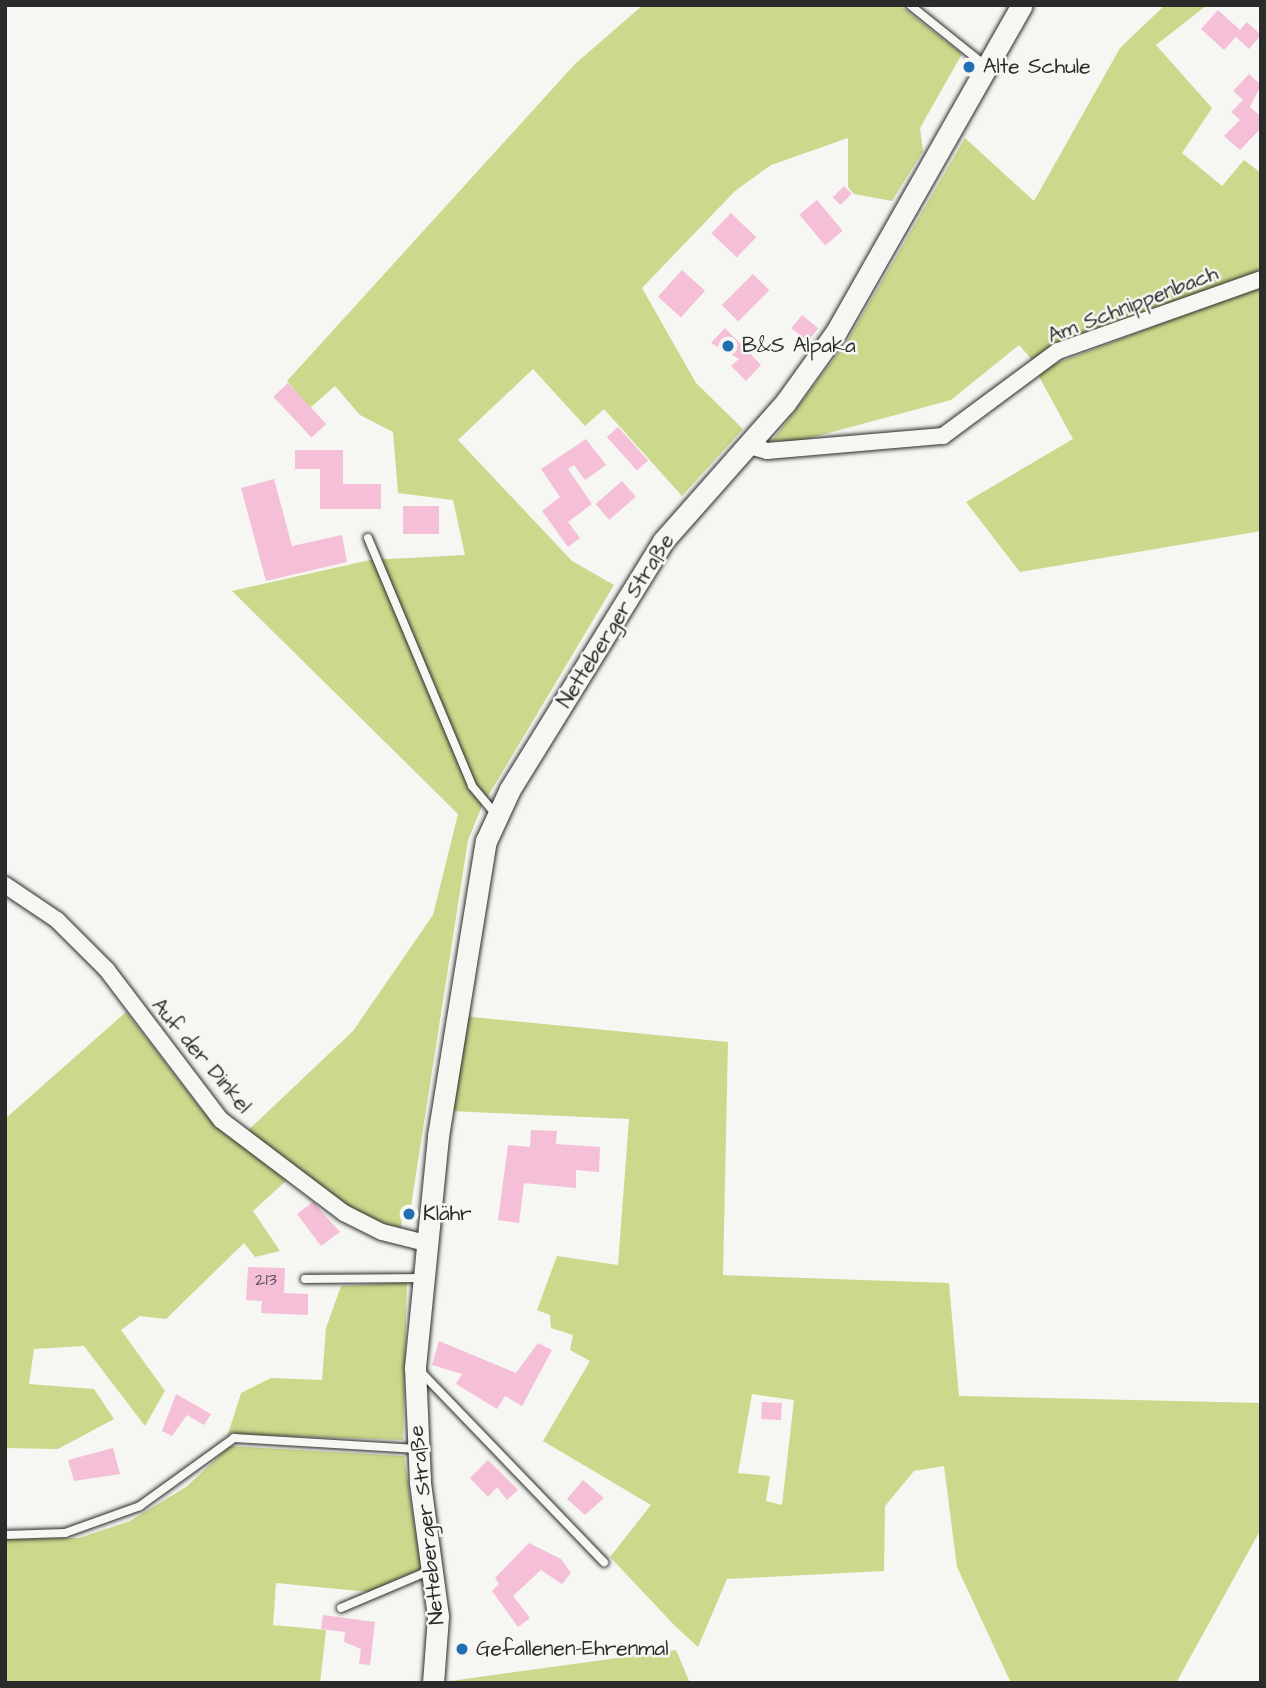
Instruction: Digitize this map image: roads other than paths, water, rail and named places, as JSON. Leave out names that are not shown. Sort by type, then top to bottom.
[{"type":"street","name":"Netteberger Straße","points":[[433,1683],[439,1638],[434,1569],[418,1449],[415,1367],[425,1242],[470,918],[496,815],[641,573],[750,446],[836,332],[1022,5]]},
{"type":"street","name":"Am Schnippenbach","points":[[750,446],[767,451],[943,436],[1058,351],[1261,279]]},
{"type":"street","name":"Auf der Dinkel","points":[[7,889],[57,920],[107,970],[221,1119],[364,1225],[425,1242]]},
{"type":"lane","points":[[910,5],[987,67]]},
{"type":"lane","points":[[368,538],[472,786],[496,815]]},
{"type":"lane","points":[[305,1279],[422,1278]]},
{"type":"lane","points":[[415,1367],[604,1562]]},
{"type":"lane","points":[[5,1535],[65,1533],[141,1506],[234,1438],[418,1449]]},
{"type":"lane","points":[[341,1608],[434,1569]]},
{"type":"place","name":"Alte Schule","points":[[969,67]]},
{"type":"place","name":"B&S Alpaka","points":[[728,346]]},
{"type":"place","name":"Klähr","points":[[409,1214]]},
{"type":"place","name":"Gefallenen-Ehrenmal","points":[[462,1649]]}]
